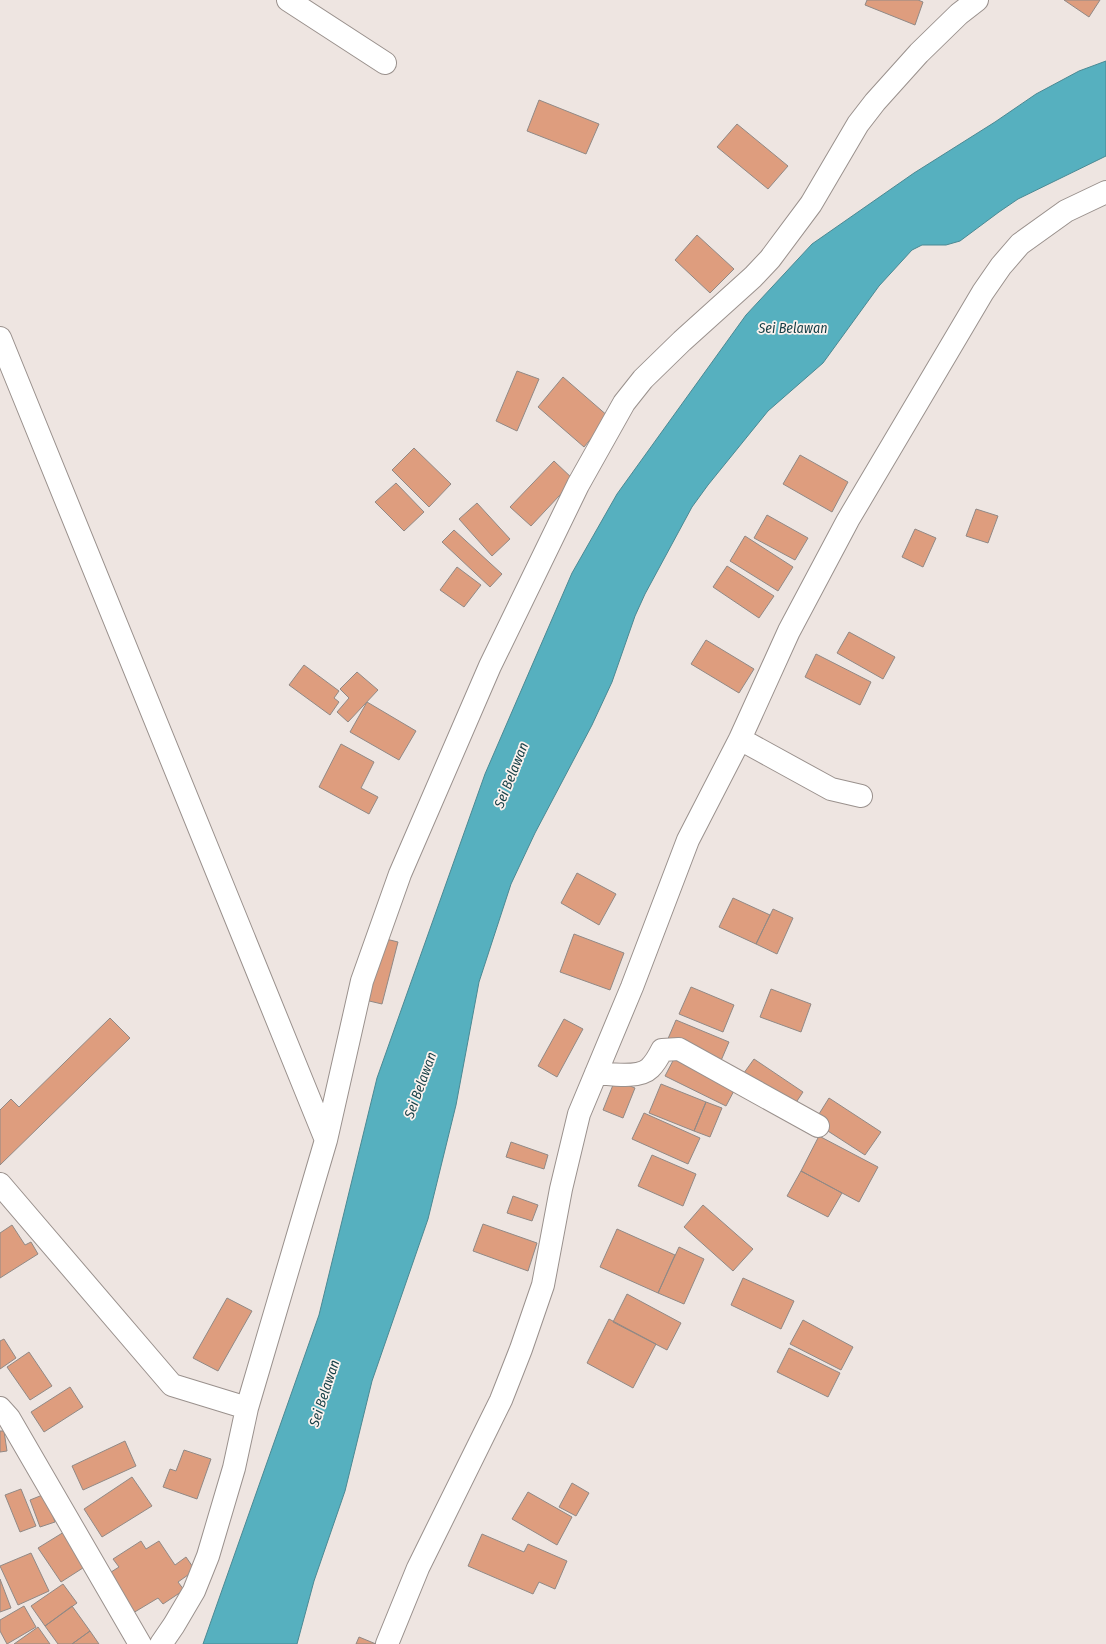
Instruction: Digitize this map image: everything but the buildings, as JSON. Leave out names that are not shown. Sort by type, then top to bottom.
[{"type":"street","points":[[288,0],[385,63]]},
{"type":"street","points":[[161,1644],[174,1626],[194,1591],[208,1556],[234,1468],[247,1408],[326,1140],[362,981],[400,874],[490,666],[578,485],[624,402],[643,378],[753,277],[770,259],[811,204],[858,124],[875,102],[919,53],[959,14],[977,0]]},
{"type":"street","points":[[387,1644],[418,1568],[501,1400],[521,1349],[544,1285],[561,1189],[579,1114],[632,988],[688,840],[740,739],[789,631],[848,520],[983,292],[1001,266],[1020,244],[1066,211],[1106,192]]},
{"type":"street","points":[[0,338],[326,1140]]},
{"type":"street","points":[[740,739],[831,789],[861,796]]},
{"type":"street","points":[[596,1073],[628,1075],[640,1073],[649,1070],[662,1050],[679,1049],[818,1126]]},
{"type":"street","points":[[0,1184],[172,1384],[247,1408]]},
{"type":"street","points":[[0,1408],[9,1418],[140,1644]]},
{"type":"water","name":"Sei Belawan","points":[[1106,61],[1106,156],[1018,199],[960,241],[946,245],[922,245],[912,250],[879,286],[823,363],[768,411],[692,507],[645,594],[635,616],[612,682],[592,725],[535,833],[511,884],[479,982],[456,1105],[428,1219],[372,1381],[345,1491],[314,1581],[297,1644],[203,1644],[319,1315],[377,1078],[485,774],[572,573],[617,494],[746,315],[812,244],[914,173],[995,122],[1036,94],[1079,71]]}]
